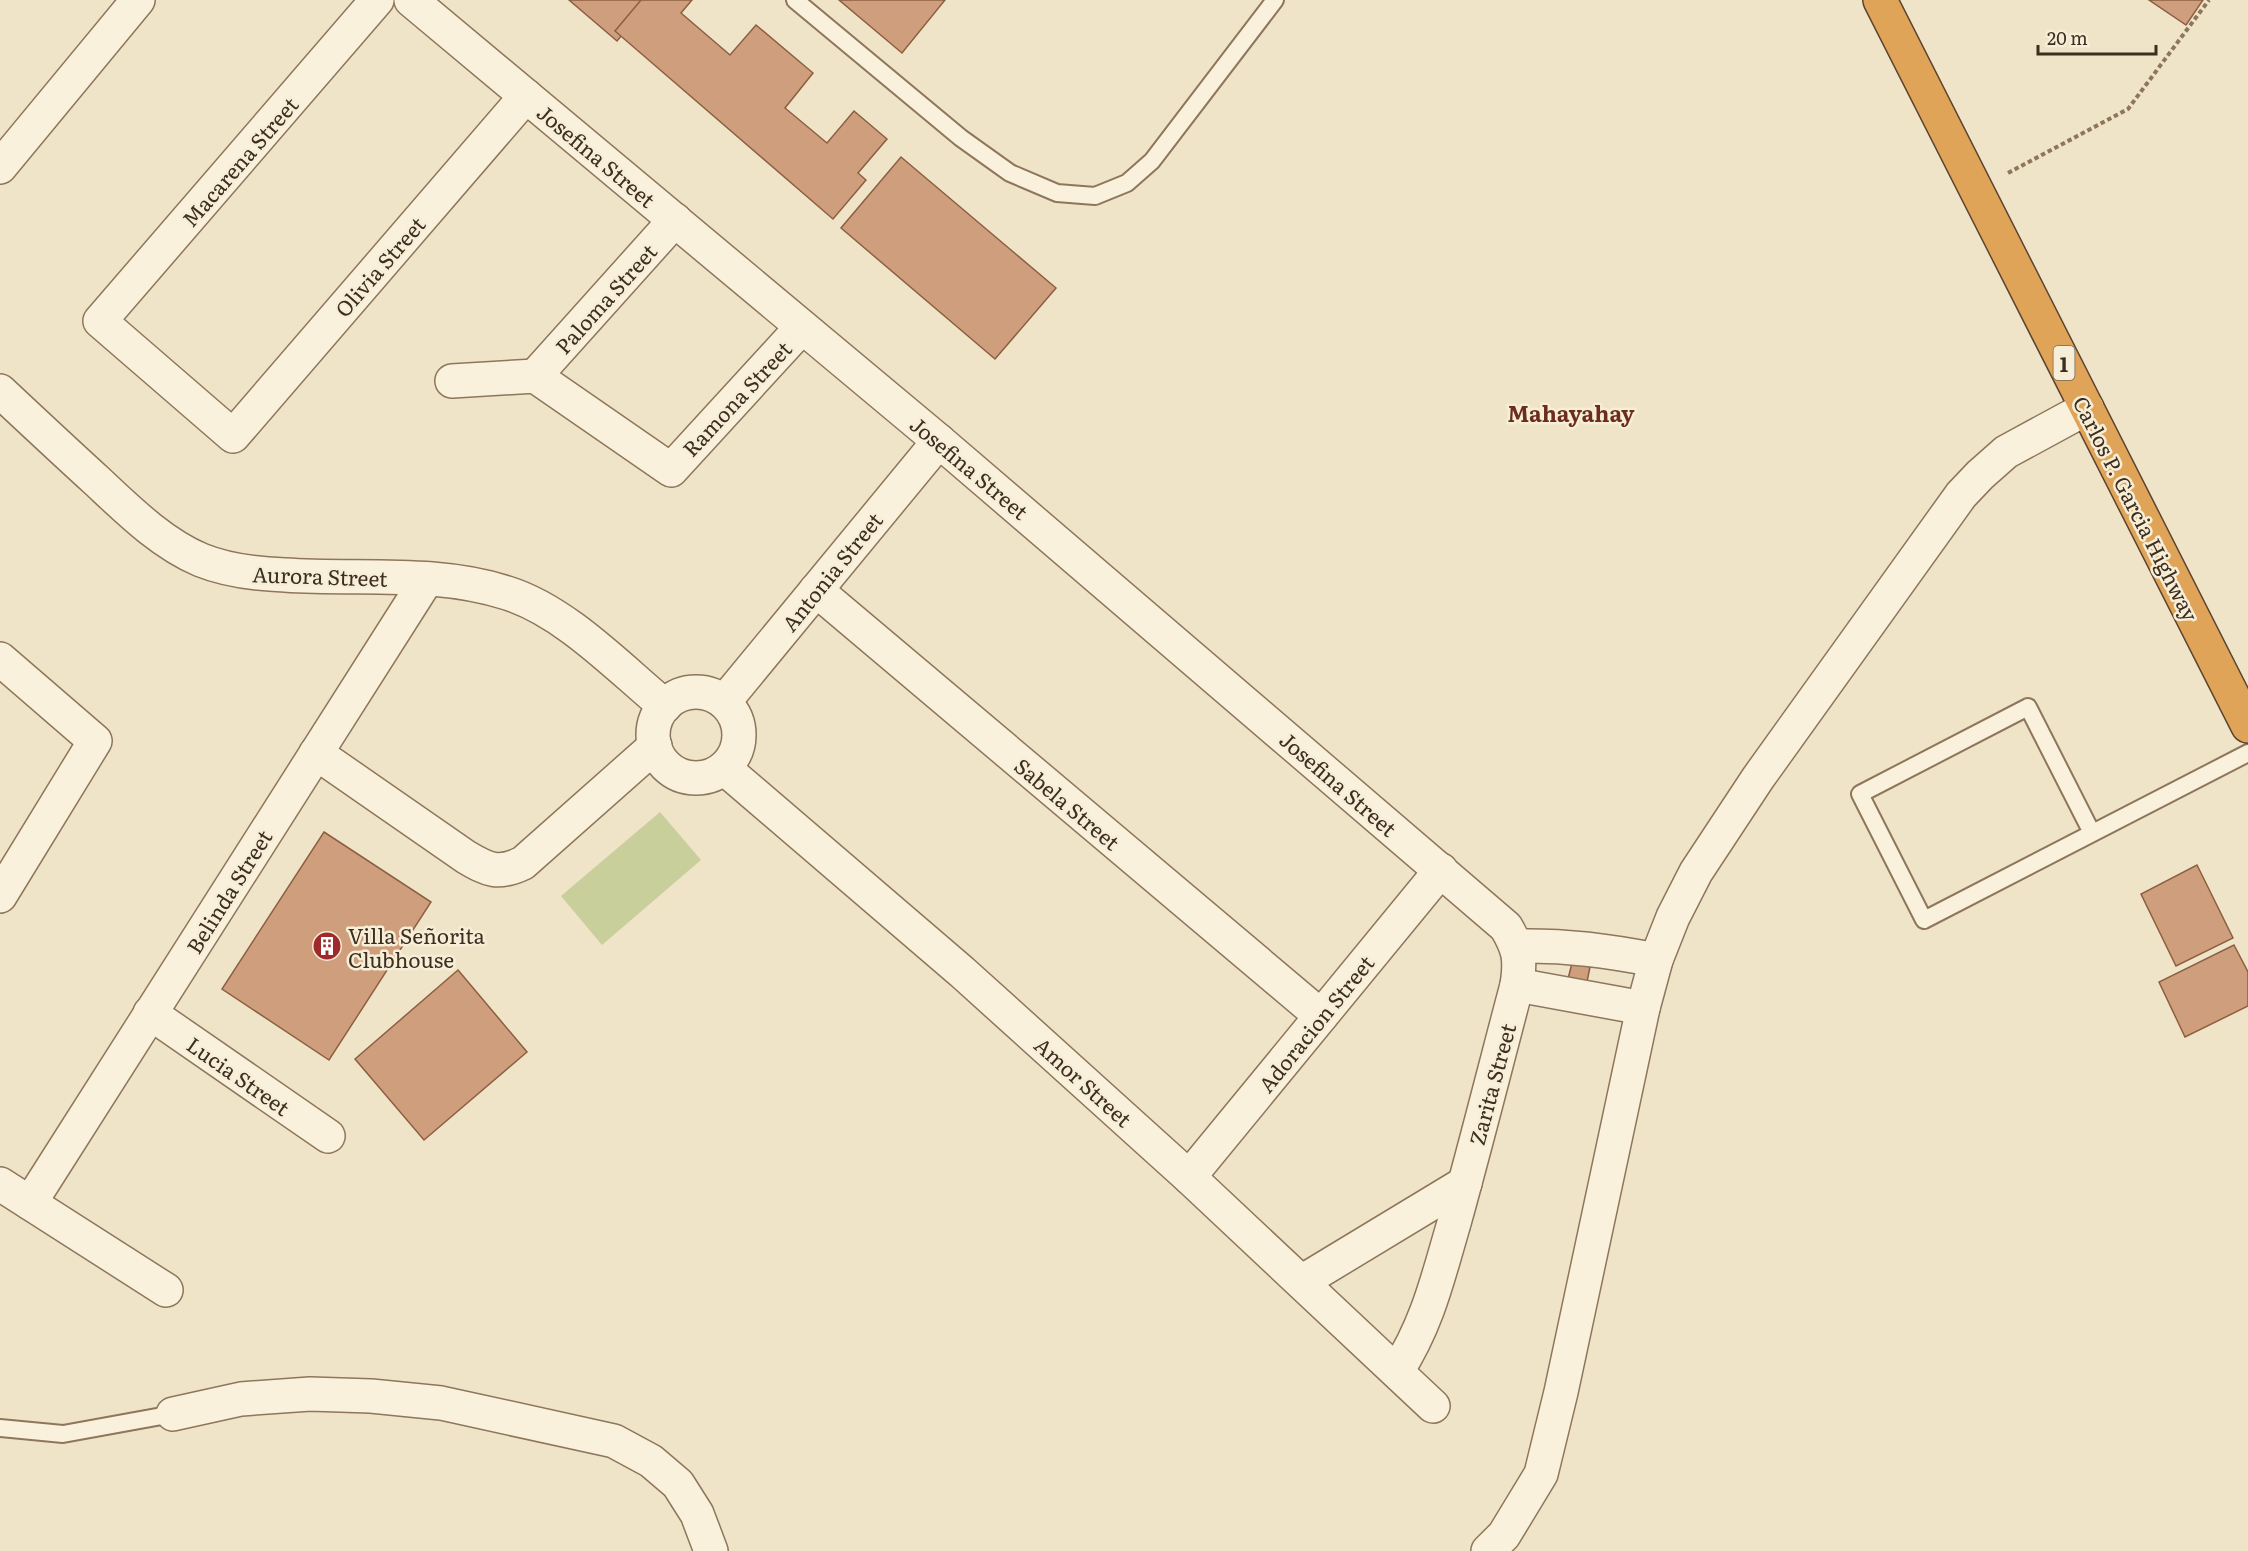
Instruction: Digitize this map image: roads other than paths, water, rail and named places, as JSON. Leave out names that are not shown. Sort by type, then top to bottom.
[{"type":"highway","name":"Carlos P. Garcia Highway","points":[[1880,0],[2248,726]]},
{"type":"street","name":"Macarena Street","points":[[232,436],[100,321],[377,0]]},
{"type":"street","name":"Josefina Street","points":[[411,0],[939,441],[1441,870],[1506,927],[1518,946]]},
{"type":"street","points":[[0,167],[126,4]]},
{"type":"street","name":"Olivia Street","points":[[232,436],[526,96]]},
{"type":"street","name":"Paloma Street","points":[[535,376],[675,220]]},
{"type":"street","name":"Ramona Street","points":[[535,376],[671,470],[802,327]]},
{"type":"street","points":[[452,381],[535,376]]},
{"type":"street","name":"Aurora Street","points":[[0,391],[134,515],[168,542],[201,560],[244,573],[303,577],[427,579],[463,583],[507,592],[539,606],[568,624],[665,706]]},
{"type":"street","points":[[1488,1551],[1504,1535],[1541,1474],[1561,1392],[1643,1008],[1656,960],[1673,917],[1696,872],[1758,778],[1961,495],[2006,452],[2087,408]]},
{"type":"street","name":"Antonia Street","points":[[724,702],[939,441]]},
{"type":"street","name":"Belinda Street","points":[[30,1203],[427,579]]},
{"type":"street","name":"Sabela Street","points":[[816,590],[1321,1016]]},
{"type":"street","points":[[0,658],[94,741],[0,896]]},
{"type":"street","points":[[700,692],[724,702],[737,723],[739,735],[737,748],[724,768],[711,776],[698,778],[683,777],[671,770],[661,759],[654,746],[654,725],[665,706],[675,698],[687,693],[700,692]]},
{"type":"street","points":[[316,753],[465,857],[484,868],[498,871],[523,864],[654,746]]},
{"type":"street","name":"Amor Street","points":[[724,768],[962,972],[1303,1281],[1433,1406]]},
{"type":"street","name":"Adoracion Street","points":[[1189,1177],[1441,870]]},
{"type":"street","points":[[1518,946],[1596,948],[1656,960]]},
{"type":"street","name":"Zarita Street","points":[[1397,1371],[1420,1331],[1430,1307],[1517,985],[1518,946]]},
{"type":"street","points":[[1517,985],[1643,1008]]},
{"type":"street","name":"Lucia Street","points":[[150,1013],[328,1136]]},
{"type":"street","points":[[1303,1281],[1465,1183]]},
{"type":"street","points":[[0,1184],[165,1290]]},
{"type":"street","points":[[173,1414],[242,1399],[310,1394],[371,1396],[441,1403],[614,1441],[651,1461],[678,1484],[697,1514],[711,1551]]},
{"type":"lane","points":[[795,0],[961,138],[1010,173],[1057,193],[1095,196],[1127,183],[1152,160],[1275,0]]},
{"type":"lane","points":[[2092,833],[2028,707],[1860,794],[1924,920],[2248,753]]},
{"type":"lane","points":[[0,1428],[63,1434],[173,1414]]},
{"type":"place","name":"Villa Señorita Clubhouse","points":[[327,946]]},
{"type":"district","name":"Mahayahay","points":[[1571,412]]}]
